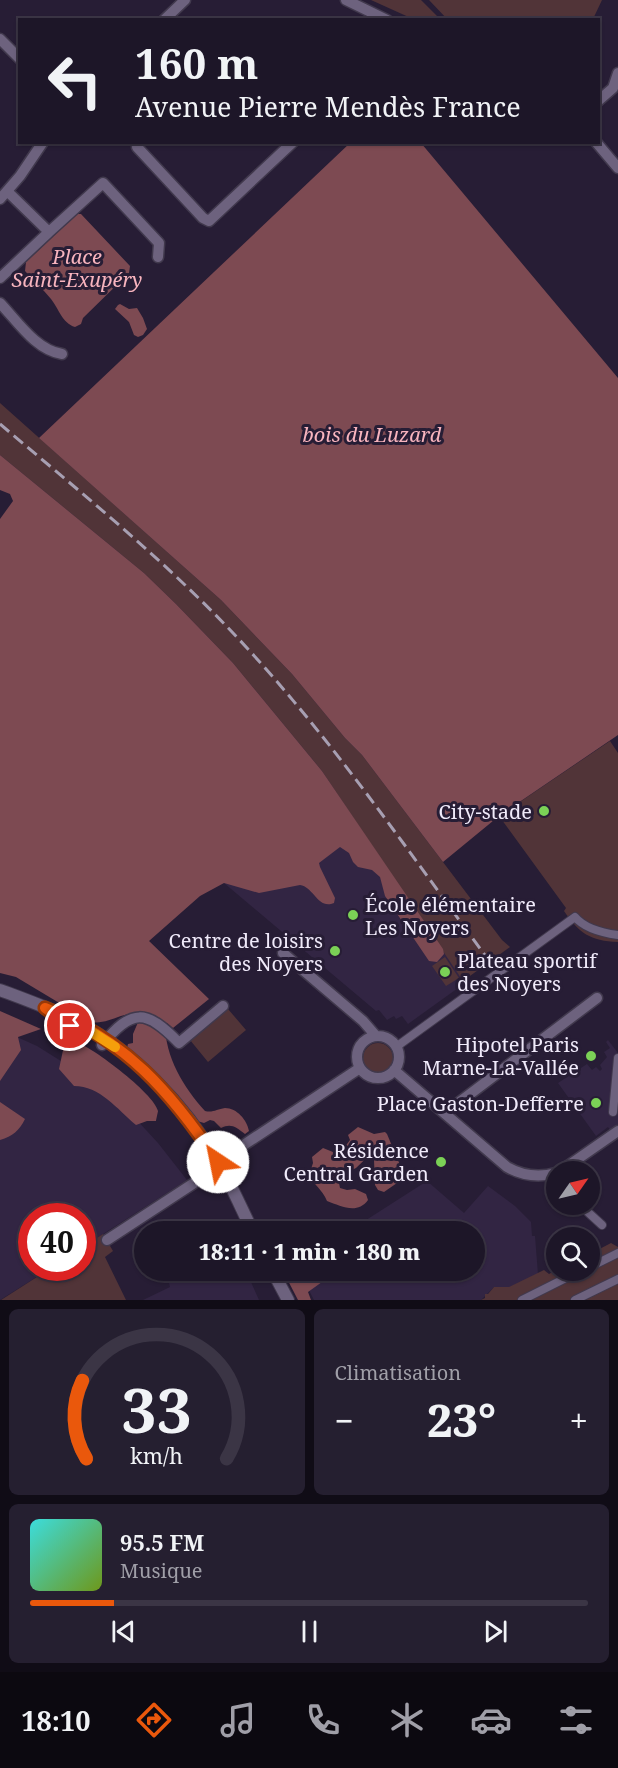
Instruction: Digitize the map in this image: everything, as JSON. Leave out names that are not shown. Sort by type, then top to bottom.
[{"type":"street","points":[[166,18],[185,0]]},
{"type":"street","points":[[346,0],[383,18]]},
{"type":"street","points":[[0,39],[18,57]]},
{"type":"street","points":[[600,99],[613,88],[618,73]]},
{"type":"street","points":[[42,144],[4,195],[49,232]]},
{"type":"street","points":[[137,147],[203,218],[209,221],[291,144]]},
{"type":"street","points":[[598,144],[618,168]]},
{"type":"street","points":[[0,278],[103,183],[159,243],[158,257]]},
{"type":"street","points":[[0,303],[40,345],[50,352],[62,354]]},
{"type":"street","points":[[396,1047],[575,917],[579,922],[596,930],[618,935]]},
{"type":"street","points":[[283,953],[363,1021],[376,1036],[389,1039],[396,1047],[399,1057],[394,1070],[390,1074],[377,1078],[370,1077],[357,1062],[359,1048],[363,1042],[376,1036]]},
{"type":"street","points":[[0,990],[45,1008],[70,1026],[104,1043],[133,1070],[160,1096],[216,1166],[247,1221]]},
{"type":"street","points":[[445,1113],[597,998]]},
{"type":"street","points":[[104,1043],[125,1021],[143,1017],[163,1027],[179,1043],[223,1006]]},
{"type":"street","points":[[613,1112],[618,1058]]},
{"type":"street","points":[[107,1240],[360,1068]]},
{"type":"street","points":[[394,1070],[507,1167],[523,1174],[546,1174]]},
{"type":"street","points":[[573,1161],[618,1131]]},
{"type":"street","points":[[216,1166],[239,1221]]},
{"type":"street","points":[[591,1215],[602,1225]]},
{"type":"street","points":[[600,1262],[618,1253]]},
{"type":"street","points":[[575,1300],[618,1279]]},
{"type":"street","points":[[270,1281],[279,1300]]},
{"type":"street","points":[[278,1281],[288,1300]]},
{"type":"street","points":[[522,1300],[560,1281]]},
{"type":"shaded area","points":[[371,0],[421,0],[439,18],[411,18]]},
{"type":"shaded area","points":[[429,0],[602,0],[593,18],[446,18]]},
{"type":"shaded area","points":[[0,403],[221,600],[292,674],[362,755],[502,940],[510,947],[463,981],[322,771],[233,663],[144,573],[0,455]]},
{"type":"shaded area","points":[[610,741],[618,753],[618,942],[593,938],[575,925],[564,911],[566,908],[499,816]]},
{"type":"shaded area","points":[[291,805],[381,857],[465,983],[408,1024],[402,1016],[396,1019],[394,1016],[387,1020],[379,1010],[376,1011],[224,883]]},
{"type":"shaded area","name":"Plateau sportif des Noyers","points":[[445,957],[459,978],[446,986],[432,966]]},
{"type":"shaded area","points":[[228,1009],[246,1030],[208,1062],[190,1040]]},
{"type":"shaded area","points":[[17,1037],[37,1046],[72,1068],[134,1117],[187,1180],[96,1239],[96,1203],[18,1203],[18,1281],[30,1281],[0,1300],[0,1053]]},
{"type":"shaded area","name":"Place Gaston-Defferre","points":[[608,1040],[618,1053],[618,1124],[610,1130],[608,1127],[596,1136],[558,1083],[587,1064],[592,1070],[596,1067],[600,1071],[602,1069],[600,1065],[607,1057],[604,1052],[610,1048],[606,1042]]},
{"type":"shaded area","points":[[378,1043],[389,1047],[393,1058],[389,1069],[378,1073],[367,1069],[363,1058],[367,1047]]},
{"type":"shaded area","points":[[427,1181],[464,1213],[488,1186],[515,1206],[531,1222],[532,1236],[535,1236],[538,1274],[508,1288],[494,1287],[481,1300],[314,1300],[304,1281],[485,1281],[485,1221],[365,1221]]},
{"type":"shaded area","points":[[103,1234],[113,1251],[105,1257],[126,1300],[1,1300],[31,1281],[96,1281],[96,1239]]},
{"type":"shaded area","points":[[611,1243],[618,1247],[618,1300],[481,1300],[494,1287],[509,1287],[544,1270],[546,1281],[600,1281],[600,1249]]},
{"type":"shaded area","points":[[173,1281],[250,1281],[259,1300],[143,1300],[170,1287],[169,1283]]},
{"type":"green space","name":"bois du Luzard","points":[[349,144],[422,144],[618,378],[618,735],[499,816],[443,862],[362,755],[292,674],[221,600],[39,438]]},
{"type":"green space","name":"Place Saint-Exupéry","points":[[77,214],[81,214],[130,266],[129,273],[83,318],[81,324],[75,327],[64,319],[51,299],[25,271],[26,262]]},
{"type":"green space","points":[[120,304],[129,309],[137,308],[147,329],[143,335],[138,337],[134,335],[129,322],[115,309]]},
{"type":"green space","points":[[0,455],[144,573],[233,663],[322,771],[443,949],[444,954],[437,962],[429,961],[385,896],[380,877],[372,870],[358,867],[349,853],[340,847],[319,863],[335,898],[334,903],[320,901],[300,885],[259,893],[224,883],[200,896],[149,941],[209,999],[173,1028],[165,1024],[168,1048],[177,1071],[205,1111],[225,1108],[241,1115],[249,1131],[245,1134],[233,1126],[221,1128],[214,1121],[204,1123],[197,1121],[183,1102],[127,1048],[128,1044],[133,1043],[133,1034],[142,1013],[128,1014],[103,1022],[91,1022],[16,977],[0,973],[0,519],[13,501],[10,494],[0,490]]},
{"type":"green space","points":[[0,1011],[41,1029],[18,1037],[21,1050],[0,1081]]},
{"type":"green space","points":[[71,1040],[105,1059],[146,1093],[158,1111],[156,1121],[136,1125],[100,1094],[74,1086],[59,1069],[65,1041]]},
{"type":"green space","points":[[0,1102],[25,1119],[15,1132],[0,1140]]},
{"type":"green space","points":[[358,1127],[374,1134],[385,1132],[387,1134],[400,1165],[400,1172],[397,1183],[384,1192],[378,1190],[375,1185],[375,1158],[372,1153],[356,1168],[342,1174],[338,1178],[340,1188],[355,1189],[366,1194],[368,1200],[364,1205],[349,1208],[327,1201],[309,1175],[313,1163],[312,1157],[323,1148],[333,1152],[347,1144],[350,1140],[348,1135]]},
{"type":"green space","points":[[288,1281],[322,1281],[308,1292],[311,1300],[298,1300]]},
{"type":"railway","points":[[0,424],[119,525],[233,633],[335,752],[490,962]]},
{"type":"slow traffic","points":[[70,1018],[115,1047]]},
{"type":"place","name":"City-stade","points":[[544,811]]},
{"type":"place","name":"École élémentaire Les Noyers","points":[[353,915]]},
{"type":"place","name":"Centre de loisirs des Noyers","points":[[335,951]]},
{"type":"place","name":"Plateau sportif des Noyers","points":[[445,972]]},
{"type":"place","name":"Hipotel Paris Marne-La-Vallée","points":[[591,1056]]},
{"type":"place","name":"Place Gaston-Defferre","points":[[596,1103]]},
{"type":"place","name":"Résidence Central Garden","points":[[441,1162]]},
{"type":"route","points":[[70,1026],[45,1008],[73,1019],[106,1040],[152,1077],[180,1107],[218,1162]]}]
